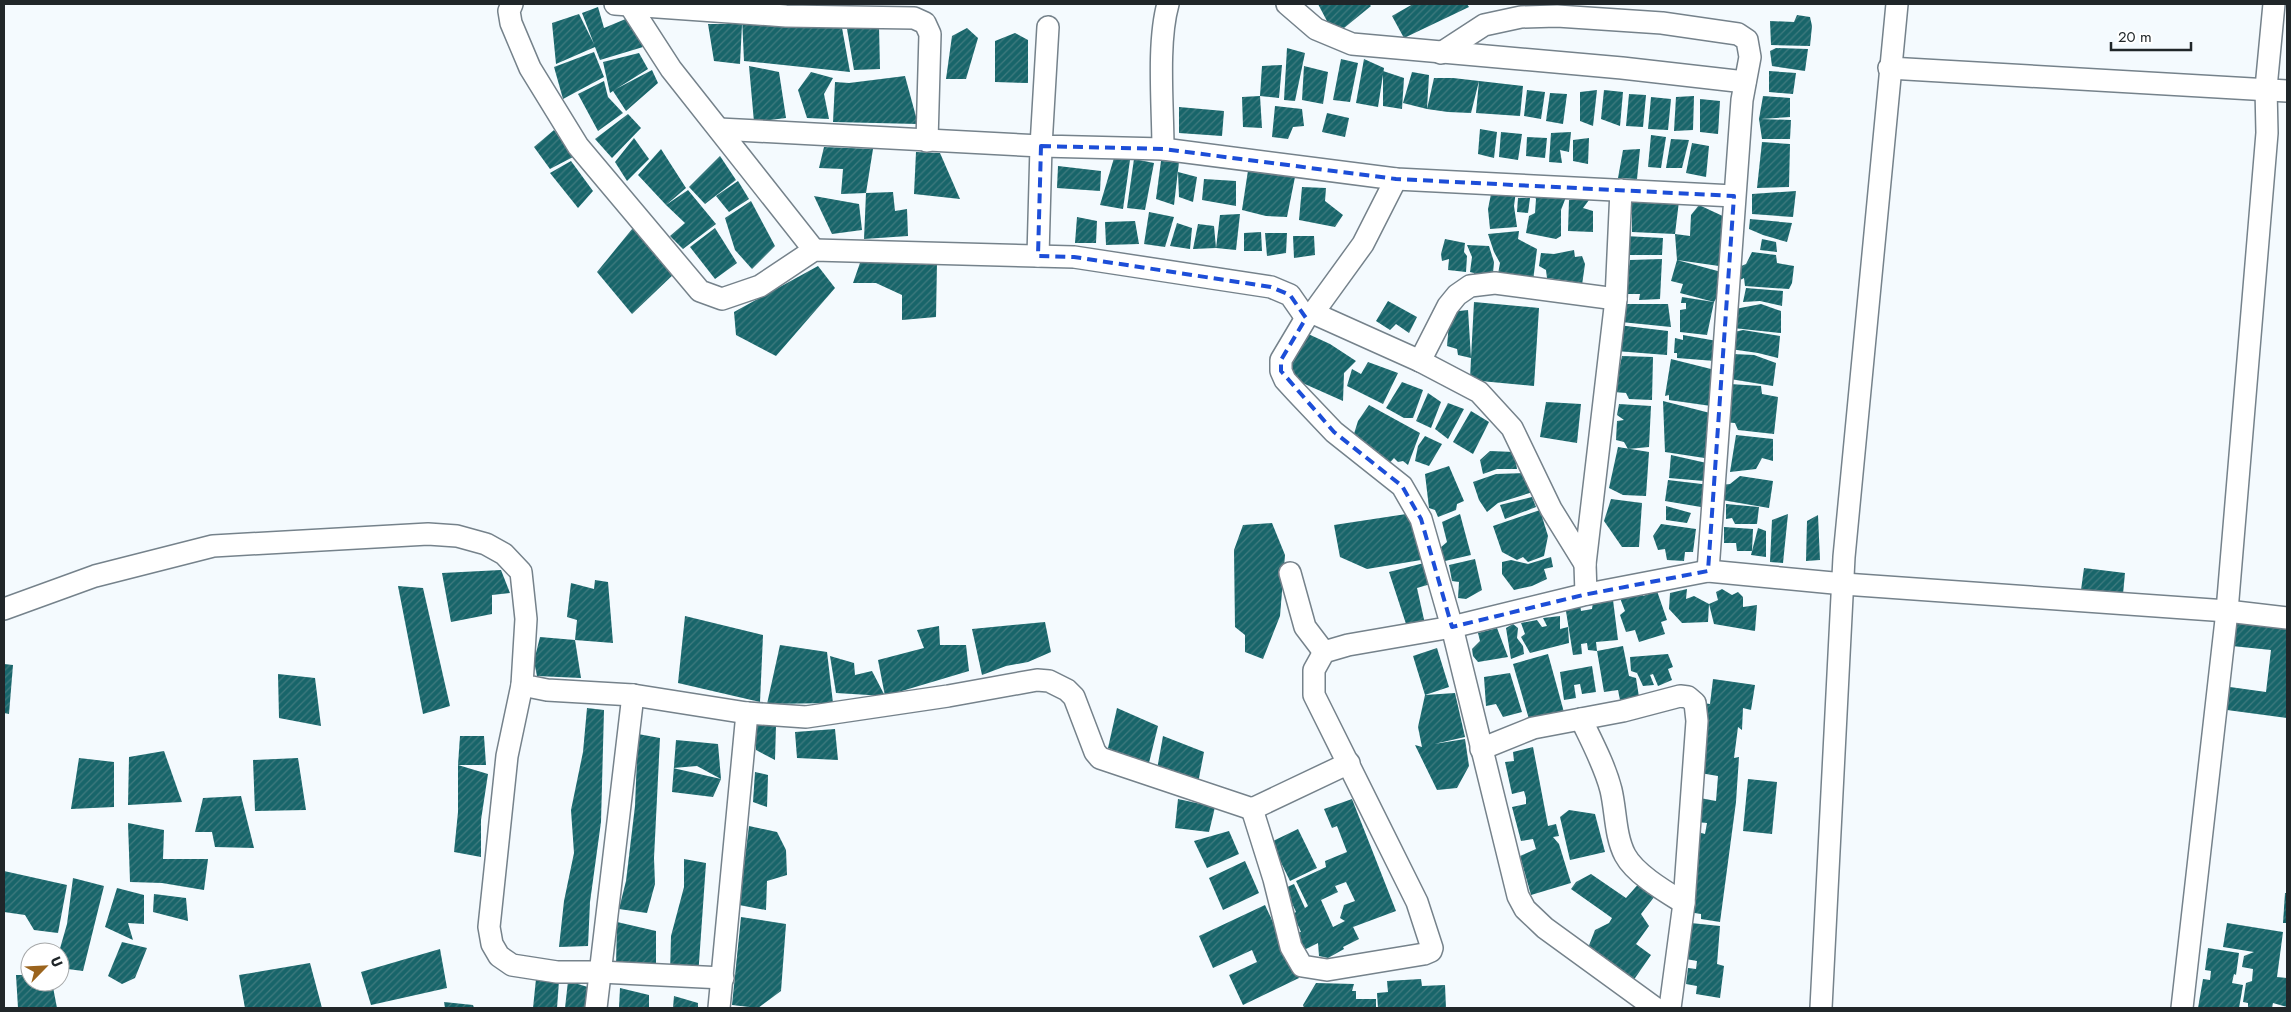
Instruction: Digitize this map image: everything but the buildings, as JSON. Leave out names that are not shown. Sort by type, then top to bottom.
[{"type":"street","points":[[512,4],[509,11],[511,23],[530,68],[578,146],[700,291],[722,298],[760,286],[814,250],[1074,257],[1271,286],[1290,295],[1309,315],[1420,361],[1479,392],[1512,428],[1552,509],[1585,564]]},
{"type":"street","points":[[625,4],[671,69],[814,250]]},
{"type":"street","points":[[625,4],[786,16],[867,11],[914,18],[925,23],[930,34],[927,141]]},
{"type":"street","points":[[1163,149],[1163,44],[1165,15],[1168,4]]},
{"type":"street","points":[[1287,4],[1316,29],[1352,44],[1622,68],[1745,82]]},
{"type":"street","points":[[1822,1008],[1844,557],[1889,68],[1897,4]]},
{"type":"street","points":[[2182,1008],[2227,611],[2267,133],[2266,88],[2274,4]]},
{"type":"street","points":[[1441,53],[1484,25],[1521,17],[1557,16],[1662,23],[1738,34],[1747,40],[1750,57],[1742,100],[1734,196],[1708,571]]},
{"type":"street","points":[[1038,256],[1041,146],[1048,27]]},
{"type":"street","points":[[1889,68],[2266,88],[2287,91]]},
{"type":"street","points":[[719,128],[851,134],[927,141],[1163,149],[1396,179],[1734,196]]},
{"type":"street","points":[[1396,179],[1363,244],[1309,315],[1280,360],[1281,371],[1285,380],[1334,432],[1402,486],[1421,519],[1452,627],[1518,896],[1525,909],[1545,928],[1655,1008]]},
{"type":"street","points":[[1586,594],[1585,564],[1616,299],[1621,190]]},
{"type":"street","points":[[1420,361],[1448,306],[1457,295],[1470,286],[1495,283],[1616,299]]},
{"type":"street","points":[[4,609],[95,576],[213,546],[428,534],[457,536],[486,544],[504,554],[521,572],[526,620],[522,685],[507,756],[489,927],[492,944],[499,956],[512,964],[557,972],[600,972],[723,978]]},
{"type":"street","points":[[1252,809],[1274,879],[1291,947],[1302,966],[1327,970],[1424,954],[1431,951],[1432,942],[1417,902],[1314,695],[1314,670],[1324,652],[1348,645],[1452,627],[1586,594],[1708,571],[1844,584],[2227,611],[2287,618]]},
{"type":"street","points":[[1290,573],[1305,627],[1324,652]]},
{"type":"street","points":[[522,685],[547,690],[633,695],[747,713],[806,717],[948,696],[1004,684],[1037,680],[1049,681],[1067,690],[1074,697],[1095,752],[1100,758],[1252,809],[1349,763]]},
{"type":"street","points":[[596,1008],[633,695]]},
{"type":"street","points":[[1481,749],[1533,728],[1581,720],[1680,696],[1688,696],[1694,703],[1697,721],[1684,903],[1670,1008]]},
{"type":"street","points":[[719,1008],[747,713]]},
{"type":"street","points":[[1581,720],[1594,746],[1611,789],[1620,841],[1625,856],[1653,883],[1684,903]]},
{"type":"highlighted area","points":[[1041,146],[1163,149],[1396,179],[1734,196],[1708,571],[1583,595],[1452,627],[1421,519],[1402,486],[1334,432],[1281,371],[1281,360],[1306,318],[1290,295],[1271,287],[1074,257],[1038,256]]}]
